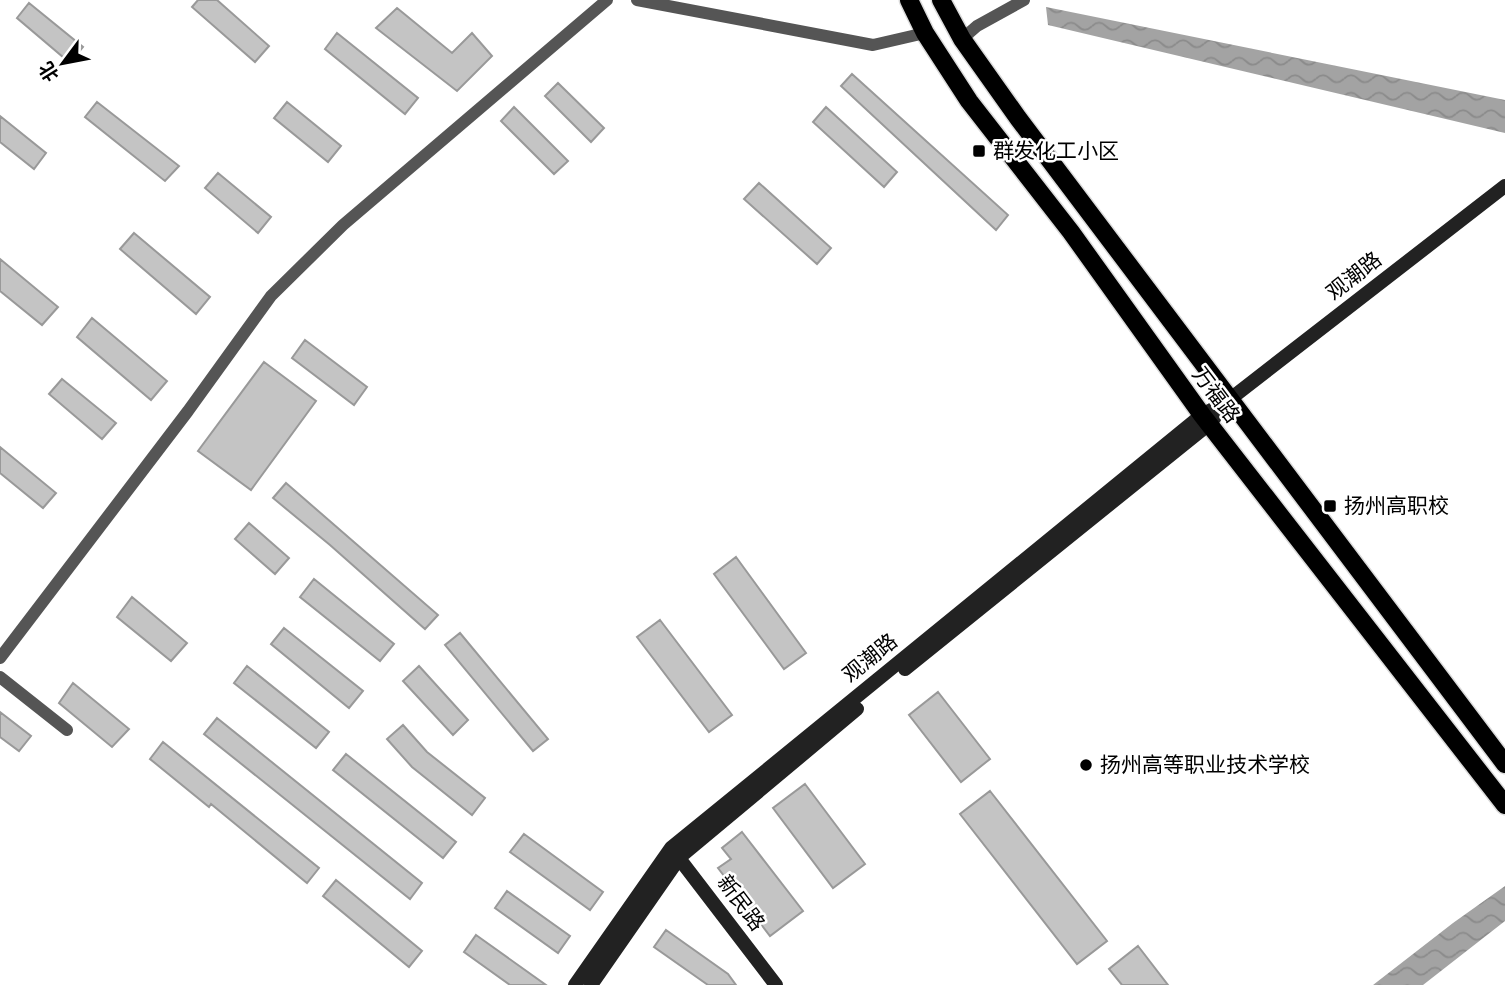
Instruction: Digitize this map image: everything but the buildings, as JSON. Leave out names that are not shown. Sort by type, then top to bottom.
[{"type":"main road","name":"万福路","points":[[909,0],[925,33],[968,101],[1071,232],[1206,420],[1505,805]]},
{"type":"main road","name":"万福路","points":[[941,0],[962,39],[1018,118],[1505,764]]},
{"type":"street","points":[[0,658],[188,411],[271,296],[343,225],[607,0]]},
{"type":"street","points":[[637,0],[873,44],[925,33]]},
{"type":"street","points":[[962,39],[978,26],[1024,0]]},
{"type":"street","name":"观潮路","points":[[575,985],[675,853],[1229,400],[1505,186]]},
{"type":"street","points":[[0,677],[67,730]]},
{"type":"street","name":"观潮路","points":[[591,985],[675,853]]},
{"type":"street","name":"新民路","points":[[675,853],[776,985]]},
{"type":"water","points":[[1046,7],[1505,100],[1505,133],[1048,25]]},
{"type":"water","points":[[1505,886],[1505,921],[1423,985],[1373,985],[1453,923]]},
{"type":"place","name":"群发化工小区","points":[[979,151]]},
{"type":"place","name":"扬州高职校","points":[[1330,506]]},
{"type":"place","name":"扬州高等职业技术学校","points":[[1086,765]]}]
